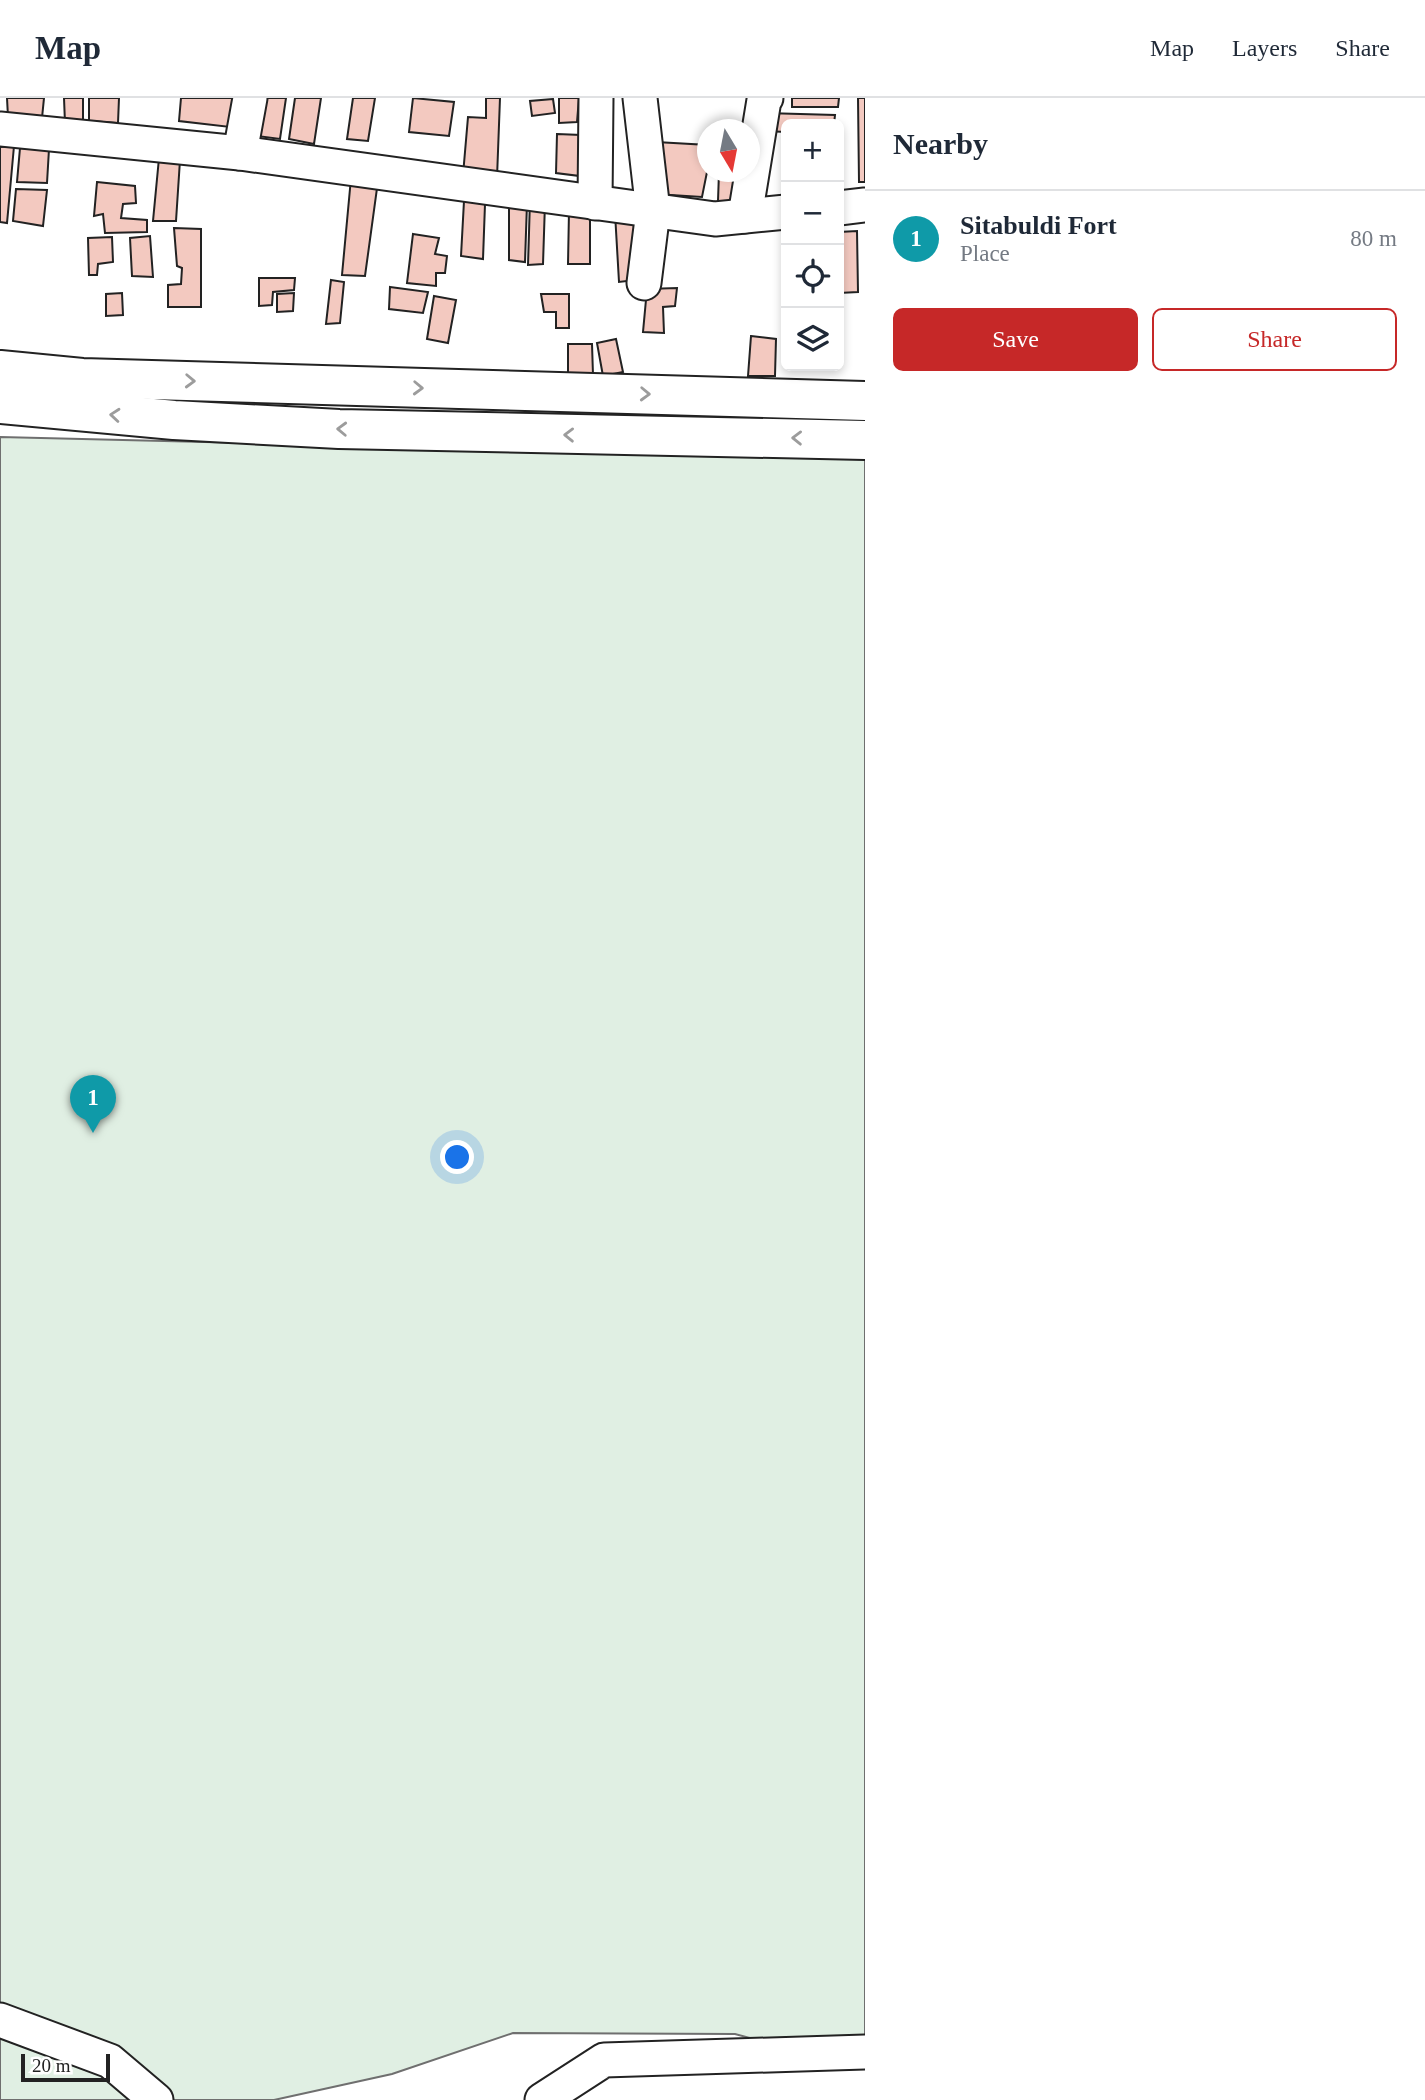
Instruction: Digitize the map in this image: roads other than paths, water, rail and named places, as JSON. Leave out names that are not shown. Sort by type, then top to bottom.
[{"type":"main road","points":[[0,370],[82,378],[865,401]]},
{"type":"main road","points":[[0,404],[174,420],[338,429],[865,440]]},
{"type":"street","points":[[240,153],[250,98]]},
{"type":"street","points":[[595,203],[596,98]]},
{"type":"street","points":[[640,98],[653,211],[644,283]]},
{"type":"street","points":[[745,216],[766,98]]},
{"type":"street","points":[[0,129],[240,153],[715,219],[781,212]]},
{"type":"street","points":[[844,207],[865,205]]},
{"type":"street","points":[[0,2020],[110,2061],[156,2100]]},
{"type":"street","points":[[542,2100],[604,2060],[865,2052]]},
{"type":"place","name":"Sitabuldi Fort","points":[[93,1133]]}]
